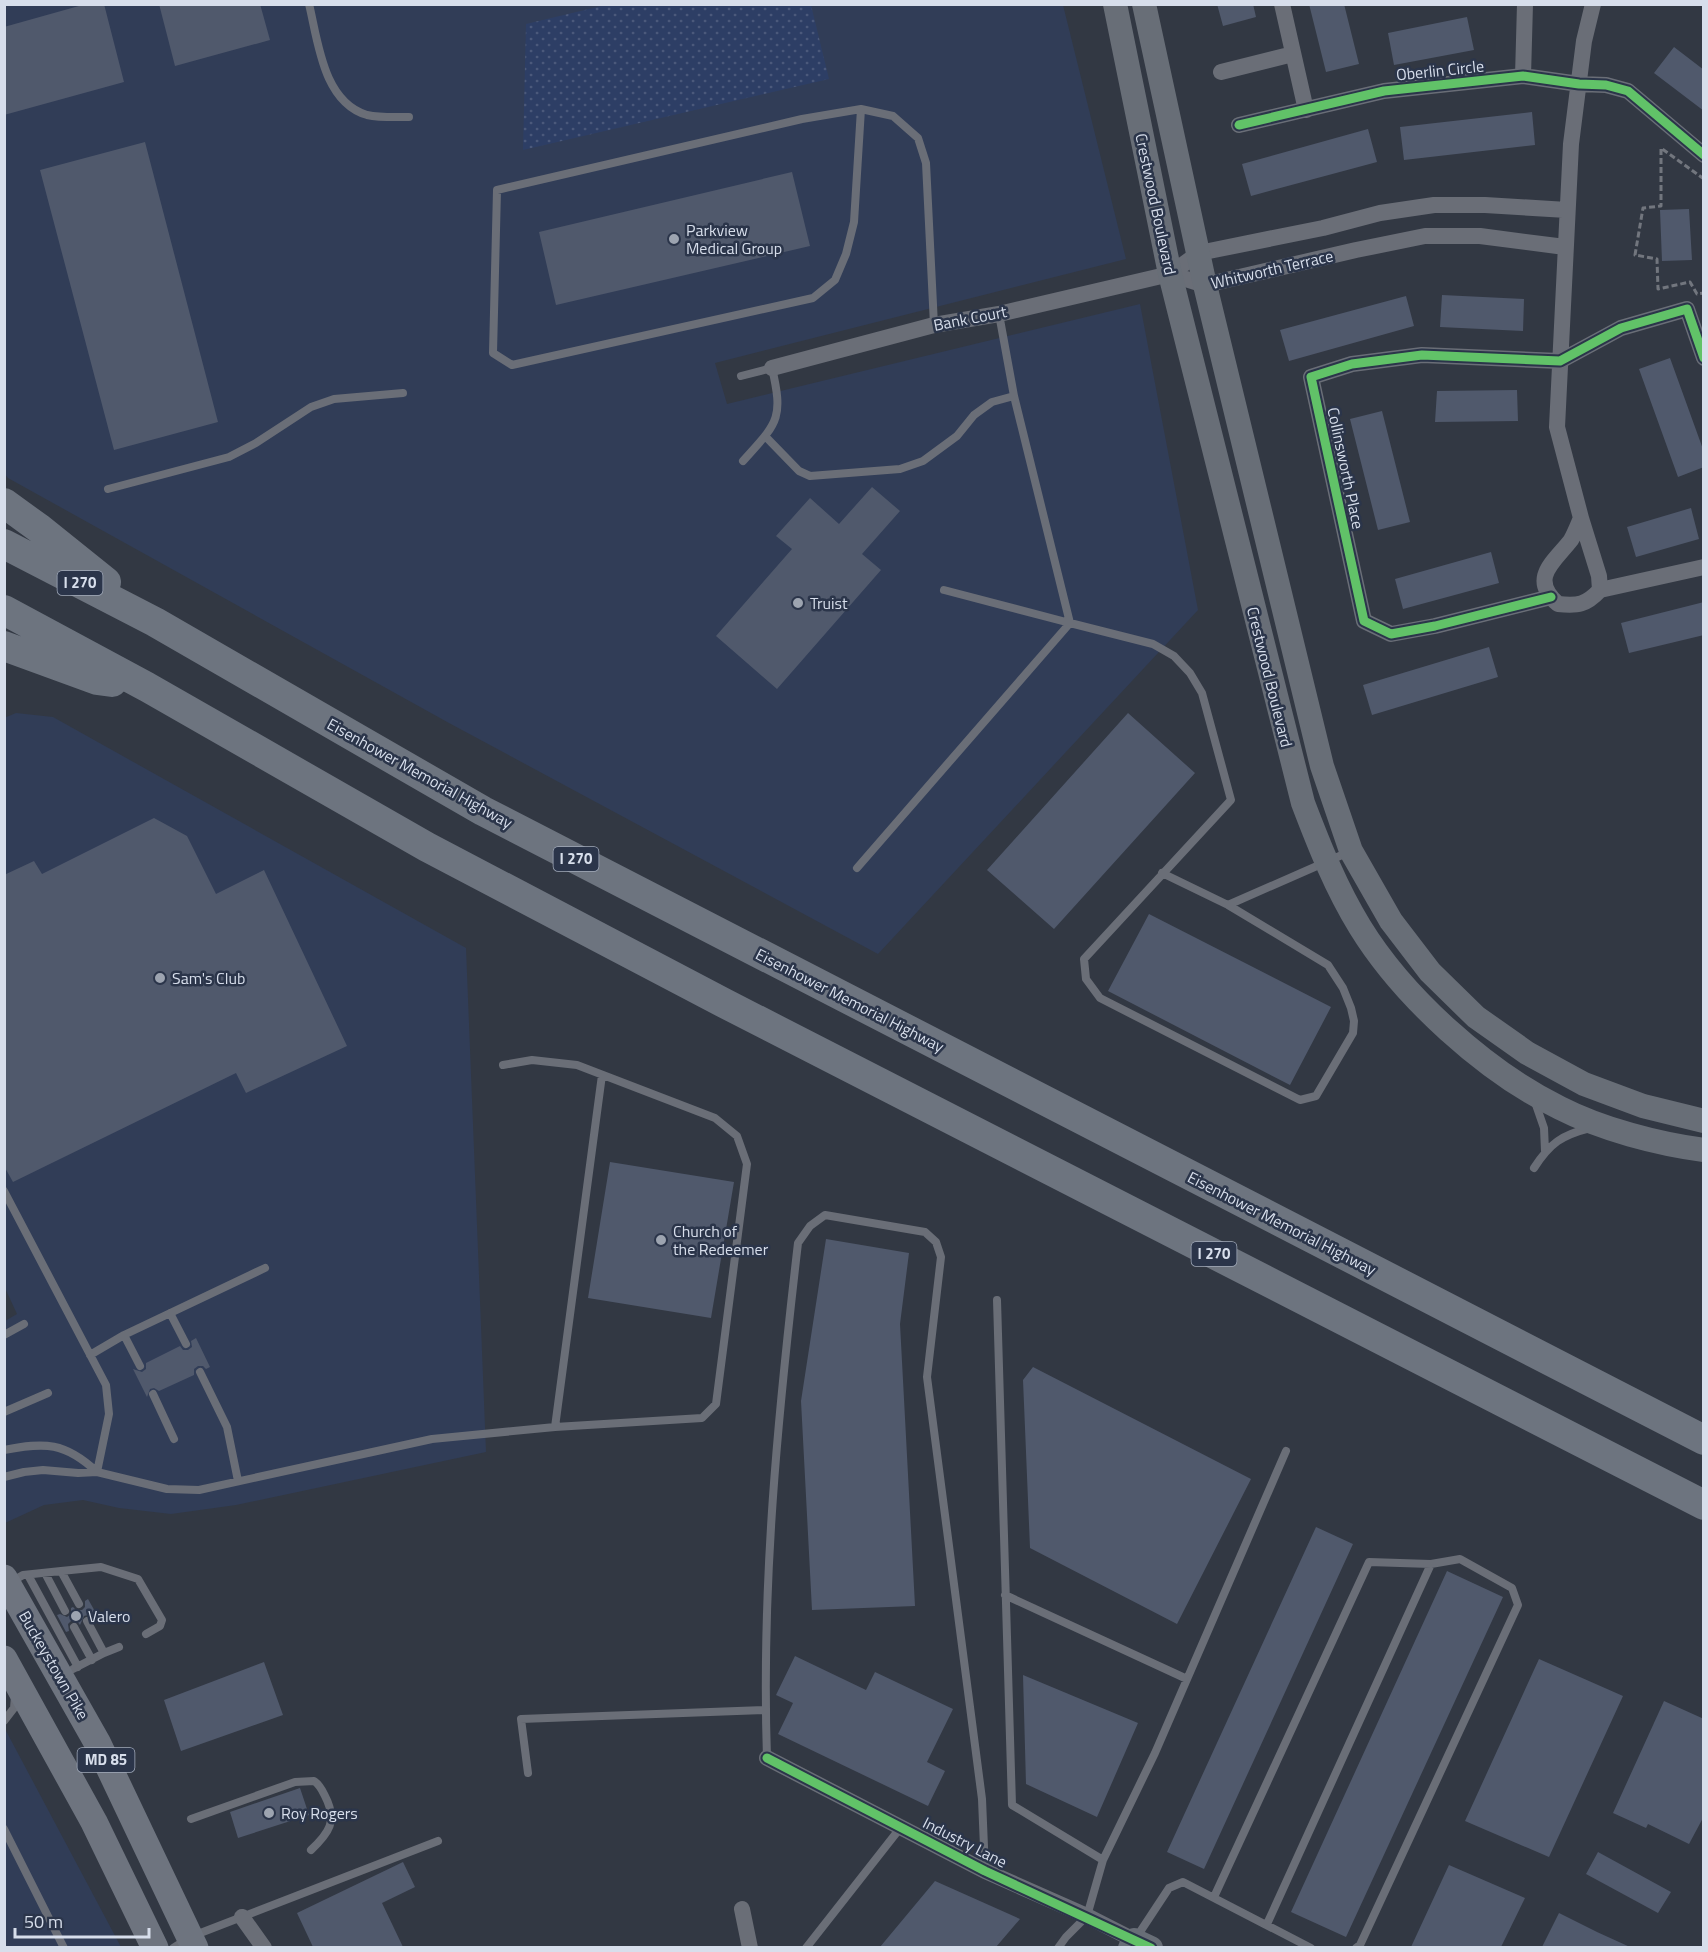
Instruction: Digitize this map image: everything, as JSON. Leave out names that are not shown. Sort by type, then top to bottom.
[{"type":"highway","points":[[4,503],[40,528],[155,622]]},
{"type":"highway","name":"Eisenhower Memorial Highway","points":[[4,544],[155,622],[483,811],[1704,1440]]},
{"type":"highway","name":"I 270","points":[[4,610],[147,687],[427,847],[724,1003],[1704,1505]]},
{"type":"highway","points":[[4,646],[97,680],[147,687]]},
{"type":"main road","name":"Crestwood Boulevard","points":[[1115,4],[1170,274],[1303,803],[1326,863],[1360,927],[1408,992],[1455,1035],[1526,1089],[1560,1109],[1601,1125],[1704,1150]]},
{"type":"main road","name":"Crestwood Boulevard","points":[[1144,4],[1205,285],[1322,766],[1351,851],[1391,921],[1430,972],[1476,1017],[1527,1053],[1584,1084],[1643,1106],[1704,1120]]},
{"type":"main road","name":"Buckeystown Pike","points":[[13,1579],[69,1671],[98,1744],[186,1944]]},
{"type":"main road","name":"MD 85","points":[[10,1670],[94,1822],[155,1947]]},
{"type":"street","points":[[1282,4],[1306,110]]},
{"type":"street","points":[[1523,76],[1525,4]]},
{"type":"street","points":[[1593,4],[1584,41],[1571,144],[1557,427],[1599,576],[1600,590]]},
{"type":"street","points":[[1221,72],[1293,54]]},
{"type":"street","name":"Oberlin Circle","points":[[1239,125],[1384,91],[1523,76],[1579,84],[1606,85],[1628,91],[1704,155]]},
{"type":"street","name":"Whitworth Terrace","points":[[1170,274],[1199,253],[1323,228],[1380,213],[1434,205],[1485,205],[1567,210]]},
{"type":"street","name":"Whitworth Terrace","points":[[1170,274],[1205,285],[1425,236],[1480,236],[1565,247]]},
{"type":"street","name":"Bank Court","points":[[772,368],[934,325],[999,314],[1170,274]]},
{"type":"street","points":[[1560,361],[1621,328],[1687,309],[1704,358]]},
{"type":"street","name":"Collinsworth Place","points":[[1551,597],[1435,626],[1390,634],[1364,621],[1311,377],[1352,364],[1422,355],[1560,361]]},
{"type":"street","points":[[1581,518],[1572,538],[1554,558],[1546,574],[1545,584],[1551,597],[1558,604],[1575,606],[1590,600],[1600,590],[1704,567]]},
{"type":"street","name":"Industry Lane","points":[[767,1758],[985,1871],[1087,1916],[1139,1945]]},
{"type":"street","points":[[742,1909],[750,1947]]},
{"type":"street","points":[[242,1917],[264,1947]]},
{"type":"lane","points":[[309,4],[327,75],[340,97],[366,114],[409,117]]},
{"type":"lane","points":[[861,109],[854,222],[846,254],[835,280],[813,298],[512,365],[493,353],[496,190],[802,120],[861,109],[893,116],[918,138],[926,163],[934,325]]},
{"type":"lane","points":[[999,314],[1014,396],[1070,623]]},
{"type":"lane","points":[[741,376],[772,368],[779,409],[772,429],[743,461]]},
{"type":"lane","points":[[108,489],[229,457],[256,443],[311,406],[334,399],[403,393]]},
{"type":"lane","points":[[765,436],[799,471],[810,476],[900,469],[922,462],[940,450],[957,436],[974,415],[992,402],[1014,396]]},
{"type":"lane","points":[[944,591],[1153,645],[1174,656],[1191,673],[1202,693],[1231,800],[1162,873],[1084,959],[1086,980],[1100,998],[1300,1100],[1316,1096],[1353,1033],[1354,1021],[1343,988],[1328,965],[1228,905],[1162,873]]},
{"type":"lane","points":[[856,868],[1070,623]]},
{"type":"lane","points":[[1228,905],[1351,851]]},
{"type":"lane","points":[[4,1477],[43,1470],[97,1472],[167,1489],[199,1490],[432,1439],[555,1427],[702,1418],[716,1404],[747,1164],[736,1136],[715,1118],[577,1065],[532,1060],[503,1065]]},
{"type":"lane","points":[[555,1427],[602,1075]]},
{"type":"lane","points":[[1526,1089],[1536,1104],[1544,1128],[1545,1151]]},
{"type":"lane","points":[[1534,1168],[1545,1151],[1561,1137],[1601,1125]]},
{"type":"lane","points":[[4,1191],[106,1385],[109,1414],[97,1472]]},
{"type":"lane","points":[[767,1758],[765,1710],[768,1563],[783,1367],[798,1243],[810,1226],[825,1215],[925,1232],[936,1242],[941,1257],[927,1377],[982,1799],[985,1871]]},
{"type":"lane","points":[[90,1355],[124,1335],[265,1268]]},
{"type":"lane","points":[[997,1299],[1012,1805],[1103,1860]]},
{"type":"lane","points":[[170,1313],[186,1344]]},
{"type":"lane","points":[[4,1335],[24,1324]]},
{"type":"lane","points":[[124,1335],[140,1366]]},
{"type":"lane","points":[[200,1372],[227,1427],[238,1481]]},
{"type":"lane","points":[[4,1412],[48,1393]]},
{"type":"lane","points":[[153,1394],[174,1439]]},
{"type":"lane","points":[[4,1450],[55,1445],[82,1458],[97,1472]]},
{"type":"lane","points":[[1058,1947],[1087,1916],[1103,1860],[1155,1753],[1286,1451]]},
{"type":"lane","points":[[1214,1897],[1369,1562],[1431,1564],[1461,1559],[1512,1588],[1518,1605],[1360,1945],[1356,1947]]},
{"type":"lane","points":[[1267,1924],[1431,1564]]},
{"type":"lane","points":[[13,1579],[101,1567],[138,1579],[162,1620],[160,1626],[146,1634]]},
{"type":"lane","points":[[61,1571],[79,1604]]},
{"type":"lane","points":[[45,1573],[66,1611]]},
{"type":"lane","points":[[1005,1595],[1187,1679]]},
{"type":"lane","points":[[87,1621],[105,1653]]},
{"type":"lane","points":[[74,1628],[92,1660]]},
{"type":"lane","points":[[69,1671],[119,1647]]},
{"type":"lane","points":[[4,1721],[14,1708],[10,1670]]},
{"type":"lane","points":[[528,1773],[522,1719],[765,1710]]},
{"type":"lane","points":[[191,1819],[295,1782],[314,1781],[320,1786],[328,1800],[332,1819],[324,1838],[311,1850]]},
{"type":"lane","points":[[806,1947],[901,1826]]},
{"type":"lane","points":[[4,1829],[64,1947]]},
{"type":"lane","points":[[186,1944],[242,1917],[438,1842]]},
{"type":"lane","points":[[1139,1945],[1169,1888],[1183,1882],[1311,1947]]},
{"type":"path","points":[[1704,179],[1660,148],[1661,206],[1643,208],[1635,255],[1657,259],[1658,289],[1690,282],[1697,294],[1704,293]]},
{"type":"shaded area","points":[[610,4],[811,5],[829,79],[523,150],[526,24]]},
{"type":"shaded area","points":[[4,5],[1063,5],[1126,259],[715,363],[727,404],[1140,304],[1198,610],[878,954],[449,723],[8,478],[4,473]]},
{"type":"shaded area","points":[[16,713],[53,717],[466,948],[486,1452],[236,1505],[171,1514],[119,1508],[83,1500],[44,1505],[5,1523],[5,1321],[17,1314],[5,1288],[4,718]]},
{"type":"shaded area","points":[[5,1729],[121,1947],[5,1947]]},
{"type":"building","points":[[86,4],[104,4],[124,82],[4,115],[4,27]]},
{"type":"building","points":[[159,4],[260,4],[270,40],[175,66]]},
{"type":"building","points":[[1217,4],[1253,4],[1256,17],[1223,26]]},
{"type":"building","points":[[1309,4],[1344,4],[1359,64],[1326,72]]},
{"type":"building","points":[[1467,17],[1474,50],[1394,65],[1388,33]]},
{"type":"building","points":[[1674,47],[1704,70],[1704,111],[1654,73]]},
{"type":"building","points":[[1532,112],[1535,145],[1404,160],[1400,127]]},
{"type":"building","points":[[1368,129],[1377,162],[1251,196],[1242,164]]},
{"type":"building","points":[[145,142],[218,422],[114,450],[40,170]]},
{"type":"building","name":"Parkview Medical Group","points":[[792,172],[810,246],[556,305],[539,232]]},
{"type":"building","points":[[1689,209],[1692,260],[1662,261],[1660,210]]},
{"type":"building","points":[[1442,295],[1524,299],[1523,331],[1440,327]]},
{"type":"building","points":[[1406,296],[1414,326],[1289,361],[1280,330]]},
{"type":"building","points":[[1670,358],[1704,452],[1704,467],[1678,477],[1639,369]]},
{"type":"building","points":[[1517,390],[1518,421],[1435,422],[1437,391]]},
{"type":"building","points":[[1382,411],[1410,522],[1378,530],[1350,419]]},
{"type":"building","name":"Truist","points":[[872,487],[900,511],[862,554],[881,570],[777,689],[716,636],[792,549],[776,536],[810,498],[839,524]]},
{"type":"building","points":[[1691,508],[1699,539],[1636,557],[1627,527]]},
{"type":"building","points":[[1491,552],[1499,583],[1403,609],[1395,579]]},
{"type":"building","points":[[1704,602],[1704,635],[1629,653],[1621,623]]},
{"type":"building","points":[[1489,647],[1498,677],[1372,715],[1363,685]]},
{"type":"building","points":[[1128,713],[1195,773],[1054,929],[987,870]]},
{"type":"building","name":"Sam's Club","points":[[154,818],[187,836],[216,894],[264,870],[347,1046],[246,1093],[236,1073],[13,1182],[4,1166],[4,875],[34,861],[42,874]]},
{"type":"building","points":[[1149,914],[1331,1007],[1290,1085],[1108,991]]},
{"type":"building","name":"Church of the Redeemer","points":[[610,1162],[734,1182],[711,1318],[588,1298]]},
{"type":"building","points":[[826,1239],[909,1253],[900,1324],[915,1606],[812,1610],[801,1401]]},
{"type":"building","points":[[196,1338],[210,1367],[206,1369],[198,1366],[194,1369],[194,1375],[159,1391],[154,1388],[150,1389],[147,1397],[133,1369],[142,1372],[146,1369],[146,1363],[180,1346],[183,1350],[188,1350],[192,1347],[191,1341]]},
{"type":"building","points":[[1033,1367],[1251,1479],[1177,1624],[1030,1548],[1023,1380]]},
{"type":"building","points":[[1316,1527],[1353,1544],[1204,1869],[1167,1852]]},
{"type":"building","points":[[1447,1571],[1503,1597],[1346,1937],[1291,1912]]},
{"type":"building","name":"Valero","points":[[88,1599],[97,1615],[93,1618],[88,1615],[84,1616],[80,1625],[77,1621],[71,1621],[68,1624],[69,1631],[66,1632],[57,1615],[67,1617],[71,1614],[73,1607],[76,1610],[82,1610]]},
{"type":"building","points":[[795,1656],[866,1690],[875,1672],[953,1709],[927,1762],[945,1771],[928,1806],[778,1734],[793,1703],[776,1695]]},
{"type":"building","points":[[1539,1659],[1623,1696],[1549,1857],[1465,1821]]},
{"type":"building","points":[[264,1662],[283,1715],[181,1751],[164,1700]]},
{"type":"building","points":[[1023,1675],[1138,1723],[1097,1817],[1026,1784]]},
{"type":"building","points":[[1664,1701],[1704,1719],[1704,1816],[1689,1844],[1648,1824],[1646,1828],[1613,1813]]},
{"type":"building","name":"Roy Rogers","points":[[300,1788],[309,1815],[238,1838],[230,1812]]},
{"type":"building","points":[[1598,1852],[1671,1892],[1658,1913],[1586,1874]]},
{"type":"building","points":[[403,1862],[415,1887],[382,1903],[403,1947],[313,1947],[297,1913]]},
{"type":"building","points":[[1449,1865],[1525,1898],[1501,1947],[1411,1947]]},
{"type":"building","points":[[935,1881],[1020,1919],[996,1947],[880,1947]]},
{"type":"building","points":[[1559,1913],[1597,1932],[1630,1947],[1542,1947]]},
{"type":"cycle path","points":[[1239,125],[1384,91],[1523,76],[1579,84],[1606,85],[1628,91],[1704,155]]},
{"type":"cycle path","points":[[1551,597],[1435,626],[1391,634],[1364,621],[1311,377],[1352,364],[1422,355],[1560,361],[1621,328],[1687,309],[1704,358]]},
{"type":"cycle path","points":[[767,1758],[985,1871],[1151,1948]]},
{"type":"place","name":"Parkview Medical Group","points":[[674,239]]},
{"type":"place","name":"Truist","points":[[798,603]]},
{"type":"place","name":"Sam's Club","points":[[160,978]]},
{"type":"place","name":"Church of the Redeemer","points":[[661,1240]]},
{"type":"place","name":"Valero","points":[[76,1616]]},
{"type":"place","name":"Roy Rogers","points":[[269,1813]]}]
